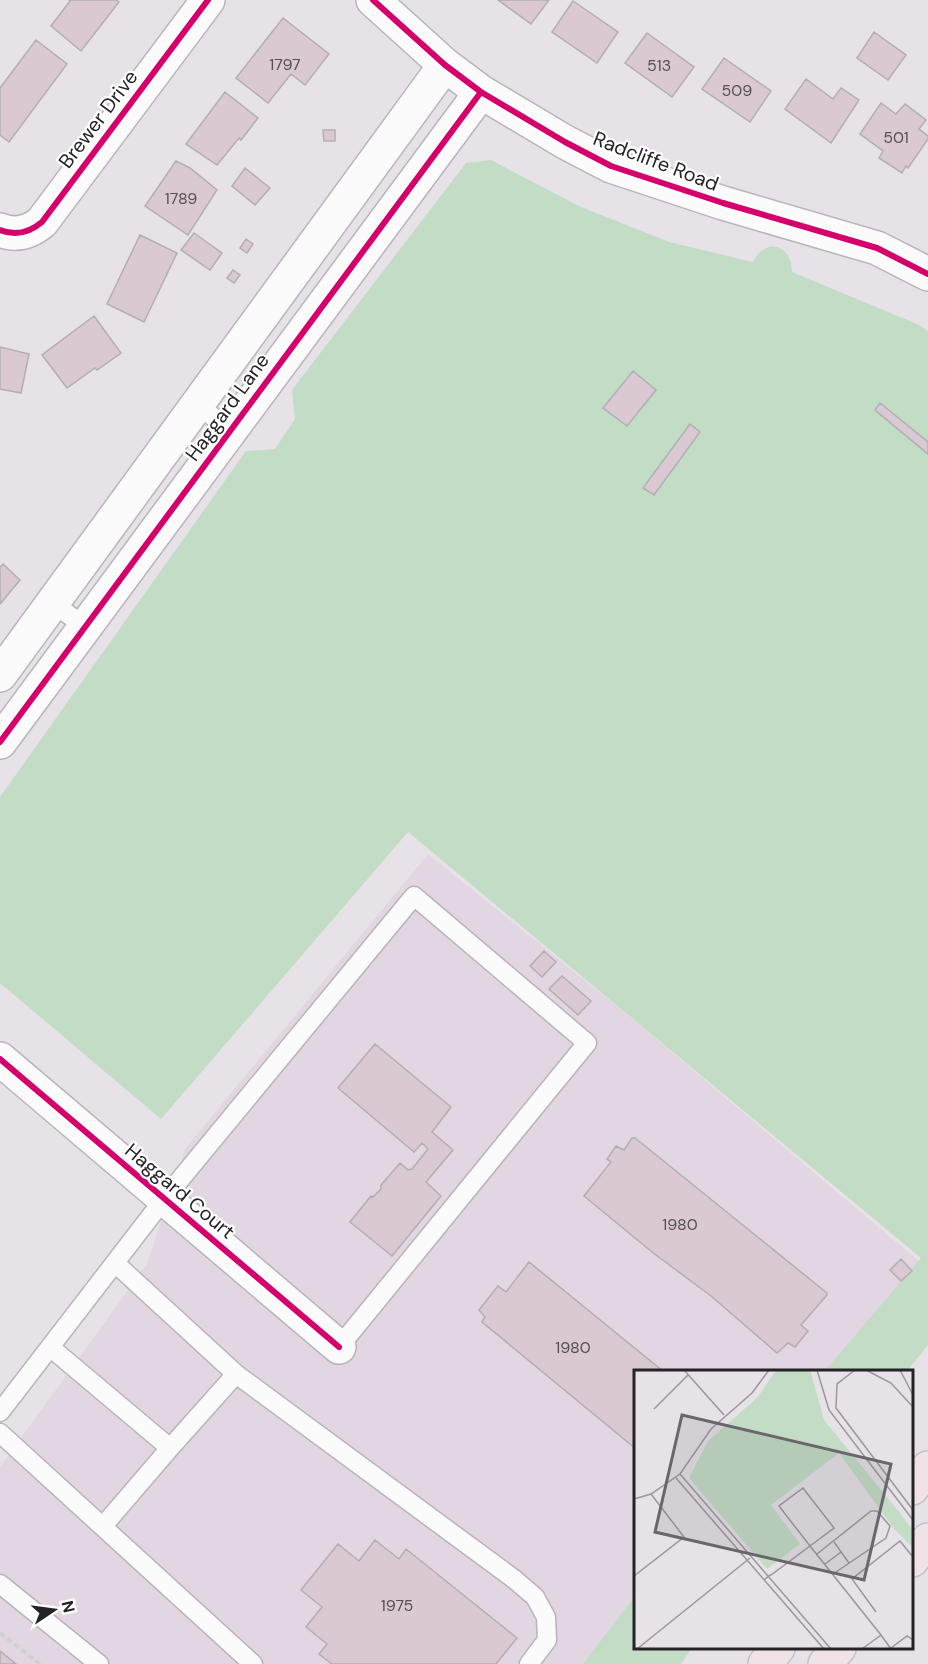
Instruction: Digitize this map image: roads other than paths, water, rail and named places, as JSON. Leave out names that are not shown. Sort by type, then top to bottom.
[{"type":"highway","points":[[913,1487],[928,1468]]},
{"type":"highway","points":[[913,1559],[928,1540]]},
{"type":"highway","points":[[765,1664],[776,1649]]},
{"type":"highway","points":[[825,1664],[837,1649]]},
{"type":"street","name":"Brewer Drive","points":[[0,230],[8,233],[25,232],[33,230],[42,222],[208,0]]},
{"type":"street","name":"Radcliffe Road","points":[[373,0],[445,65],[481,92],[565,142],[611,166],[723,203],[877,248],[928,274]]},
{"type":"street","name":"Haggard Lane","points":[[0,675],[445,65]]},
{"type":"street","name":"Haggard Lane","points":[[0,742],[481,92]]},
{"type":"street","name":"Haggard Court","points":[[0,1059],[339,1347]]},
{"type":"lane","points":[[197,405],[231,430]]},
{"type":"lane","points":[[53,603],[85,627]]},
{"type":"lane","points":[[0,1412],[164,1199],[414,896],[587,1043],[339,1347]]},
{"type":"lane","points":[[115,1263],[236,1374],[514,1579],[535,1597],[546,1617],[547,1640],[529,1664]]},
{"type":"lane","points":[[50,1347],[170,1448]]},
{"type":"lane","points":[[103,1526],[236,1374]]},
{"type":"lane","points":[[0,1433],[253,1664]]},
{"type":"lane","points":[[0,1584],[99,1664]]}]
